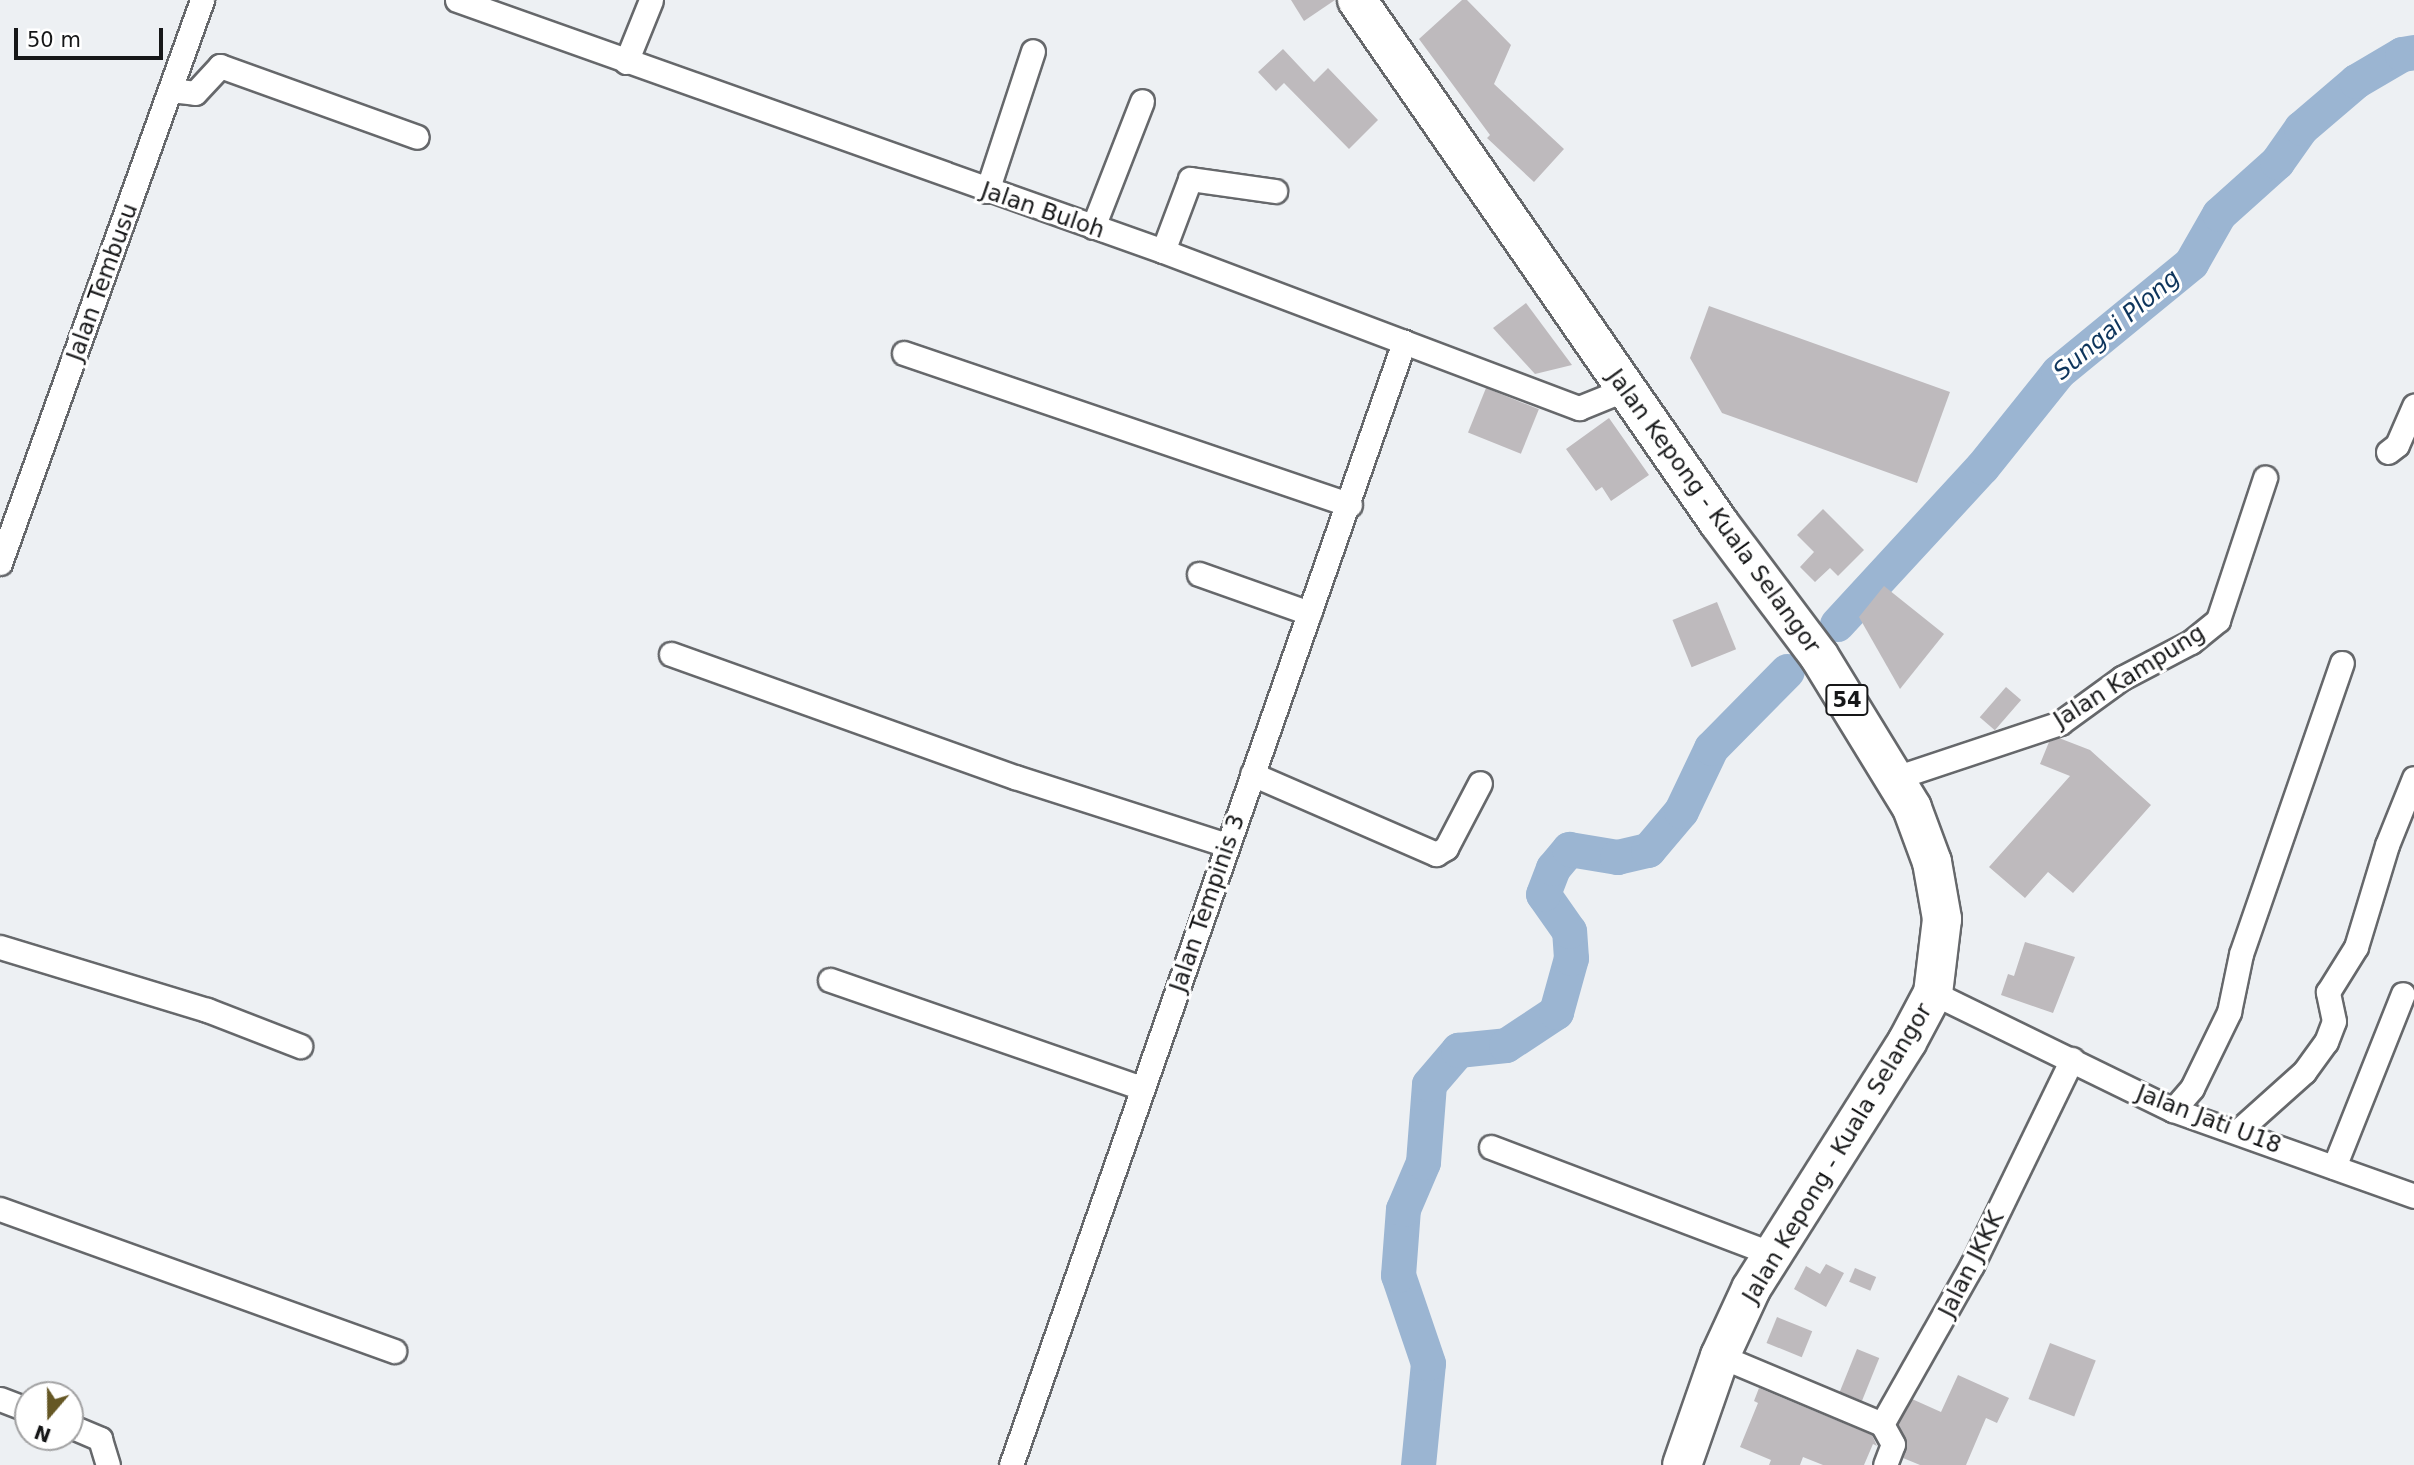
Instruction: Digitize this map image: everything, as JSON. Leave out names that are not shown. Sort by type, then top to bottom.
[{"type":"highway","name":"Jalan Kepong - Kuala Selangor","points":[[1357,0],[1626,389],[1819,656],[1912,808],[1936,885],[1942,919],[1933,993],[1907,1042],[1770,1254],[1720,1356],[1682,1465]]},
{"type":"street","name":"Jalan Tembusu","points":[[0,563],[202,0]]},
{"type":"street","name":"Jalan Buloh","points":[[457,0],[491,6],[626,62],[1163,251],[1579,408],[1626,389]]},
{"type":"street","points":[[626,62],[651,0]]},
{"type":"street","points":[[987,191],[1033,51]]},
{"type":"street","points":[[171,90],[195,93],[220,66],[417,137]]},
{"type":"street","points":[[1093,227],[1142,102]]},
{"type":"street","points":[[1163,251],[1190,179],[1275,191]]},
{"type":"street","name":"Jalan Tempinis 3","points":[[1011,1465],[1308,613],[1350,505],[1404,342]]},
{"type":"street","points":[[904,353],[1350,505]]},
{"type":"street","points":[[2388,452],[2397,445],[2414,406]]},
{"type":"street","name":"Jalan Kampung","points":[[1895,778],[2060,723],[2122,678],[2191,642],[2218,620],[2265,478]]},
{"type":"street","points":[[1199,574],[1308,613]]},
{"type":"street","points":[[671,654],[1015,777],[1227,845]]},
{"type":"street","points":[[2173,1110],[2192,1087],[2228,1012],[2241,954],[2342,663]]},
{"type":"street","points":[[1252,774],[1436,854],[1446,848],[1480,783]]},
{"type":"street","points":[[2238,1131],[2304,1072],[2326,1042],[2334,1021],[2328,992],[2356,947],[2387,845],[2414,778]]},
{"type":"street","points":[[0,947],[207,1010],[300,1046]]},
{"type":"street","points":[[830,980],[1142,1088]]},
{"type":"street","name":"Jalan Jati U18","points":[[1933,993],[2173,1110],[2414,1196]]},
{"type":"street","points":[[2334,1167],[2403,994]]},
{"type":"street","name":"Jalan JKKK","points":[[1882,1424],[1972,1265],[2072,1059]]},
{"type":"street","points":[[1491,1147],[1770,1254]]},
{"type":"street","points":[[0,1209],[394,1351]]},
{"type":"street","points":[[1720,1356],[1882,1424],[1893,1444],[1885,1465]]},
{"type":"street","points":[[84,1432],[100,1439],[108,1465]]},
{"type":"building","points":[[1291,0],[1335,0],[1304,21]]},
{"type":"building","points":[[1462,0],[1467,0],[1511,45],[1494,84],[1564,149],[1534,182],[1487,138],[1490,135],[1419,39]]},
{"type":"building","points":[[1283,49],[1314,82],[1328,68],[1378,120],[1349,149],[1284,83],[1276,91],[1258,72]]},
{"type":"building","points":[[1526,303],[1572,365],[1535,374],[1493,328]]},
{"type":"building","points":[[1709,306],[1950,392],[1917,483],[1722,413],[1690,358]]},
{"type":"building","points":[[1486,388],[1539,409],[1521,454],[1468,433]]},
{"type":"building","points":[[1609,418],[1649,475],[1611,501],[1602,487],[1596,491],[1566,449]]},
{"type":"building","points":[[1823,509],[1864,550],[1838,576],[1830,568],[1815,582],[1800,567],[1814,552],[1797,535]]},
{"type":"building","points":[[1884,586],[1944,634],[1900,689],[1859,617]]},
{"type":"building","points":[[1717,602],[1736,649],[1692,667],[1672,620]]},
{"type":"building","points":[[2006,687],[2021,700],[1995,730],[1980,717]]},
{"type":"building","points":[[2059,738],[2090,750],[2151,805],[2073,893],[2048,872],[2025,898],[1989,867],[2070,776],[2040,764],[2049,742]]},
{"type":"building","points":[[2025,942],[2075,957],[2053,1013],[2001,995],[2008,974],[2014,976]]},
{"type":"building","points":[[1826,1264],[1844,1273],[1826,1307],[1794,1289],[1806,1266],[1820,1274]]},
{"type":"building","points":[[1855,1268],[1876,1277],[1870,1291],[1849,1282]]},
{"type":"building","points":[[1777,1317],[1812,1331],[1802,1357],[1767,1343]]},
{"type":"building","points":[[2050,1343],[2096,1361],[2074,1417],[2028,1399]]},
{"type":"building","points":[[1857,1349],[1879,1358],[1862,1401],[1840,1392]]},
{"type":"building","points":[[1958,1375],[2009,1398],[1997,1423],[1986,1418],[1966,1465],[1920,1465],[1903,1458],[1907,1442],[1898,1424],[1912,1399],[1941,1412]]},
{"type":"building","points":[[1759,1388],[1872,1435],[1877,1446],[1873,1444],[1864,1465],[1823,1465],[1803,1457],[1800,1465],[1769,1465],[1771,1460],[1740,1447],[1758,1403],[1754,1401]]},
{"type":"waterway","name":"Sungai Plong","points":[[1837,624],[1982,467],[2058,372],[2191,263],[2219,214],[2277,162],[2301,128],[2356,81],[2402,54],[2414,52]]},
{"type":"waterway","name":"Sungai Plong","points":[[1418,1465],[1428,1363],[1398,1275],[1403,1209],[1423,1162],[1429,1084],[1458,1050],[1506,1045],[1556,1012],[1571,958],[1569,931],[1543,894],[1553,868],[1569,849],[1617,857],[1648,850],[1681,811],[1711,748],[1787,671]]}]
